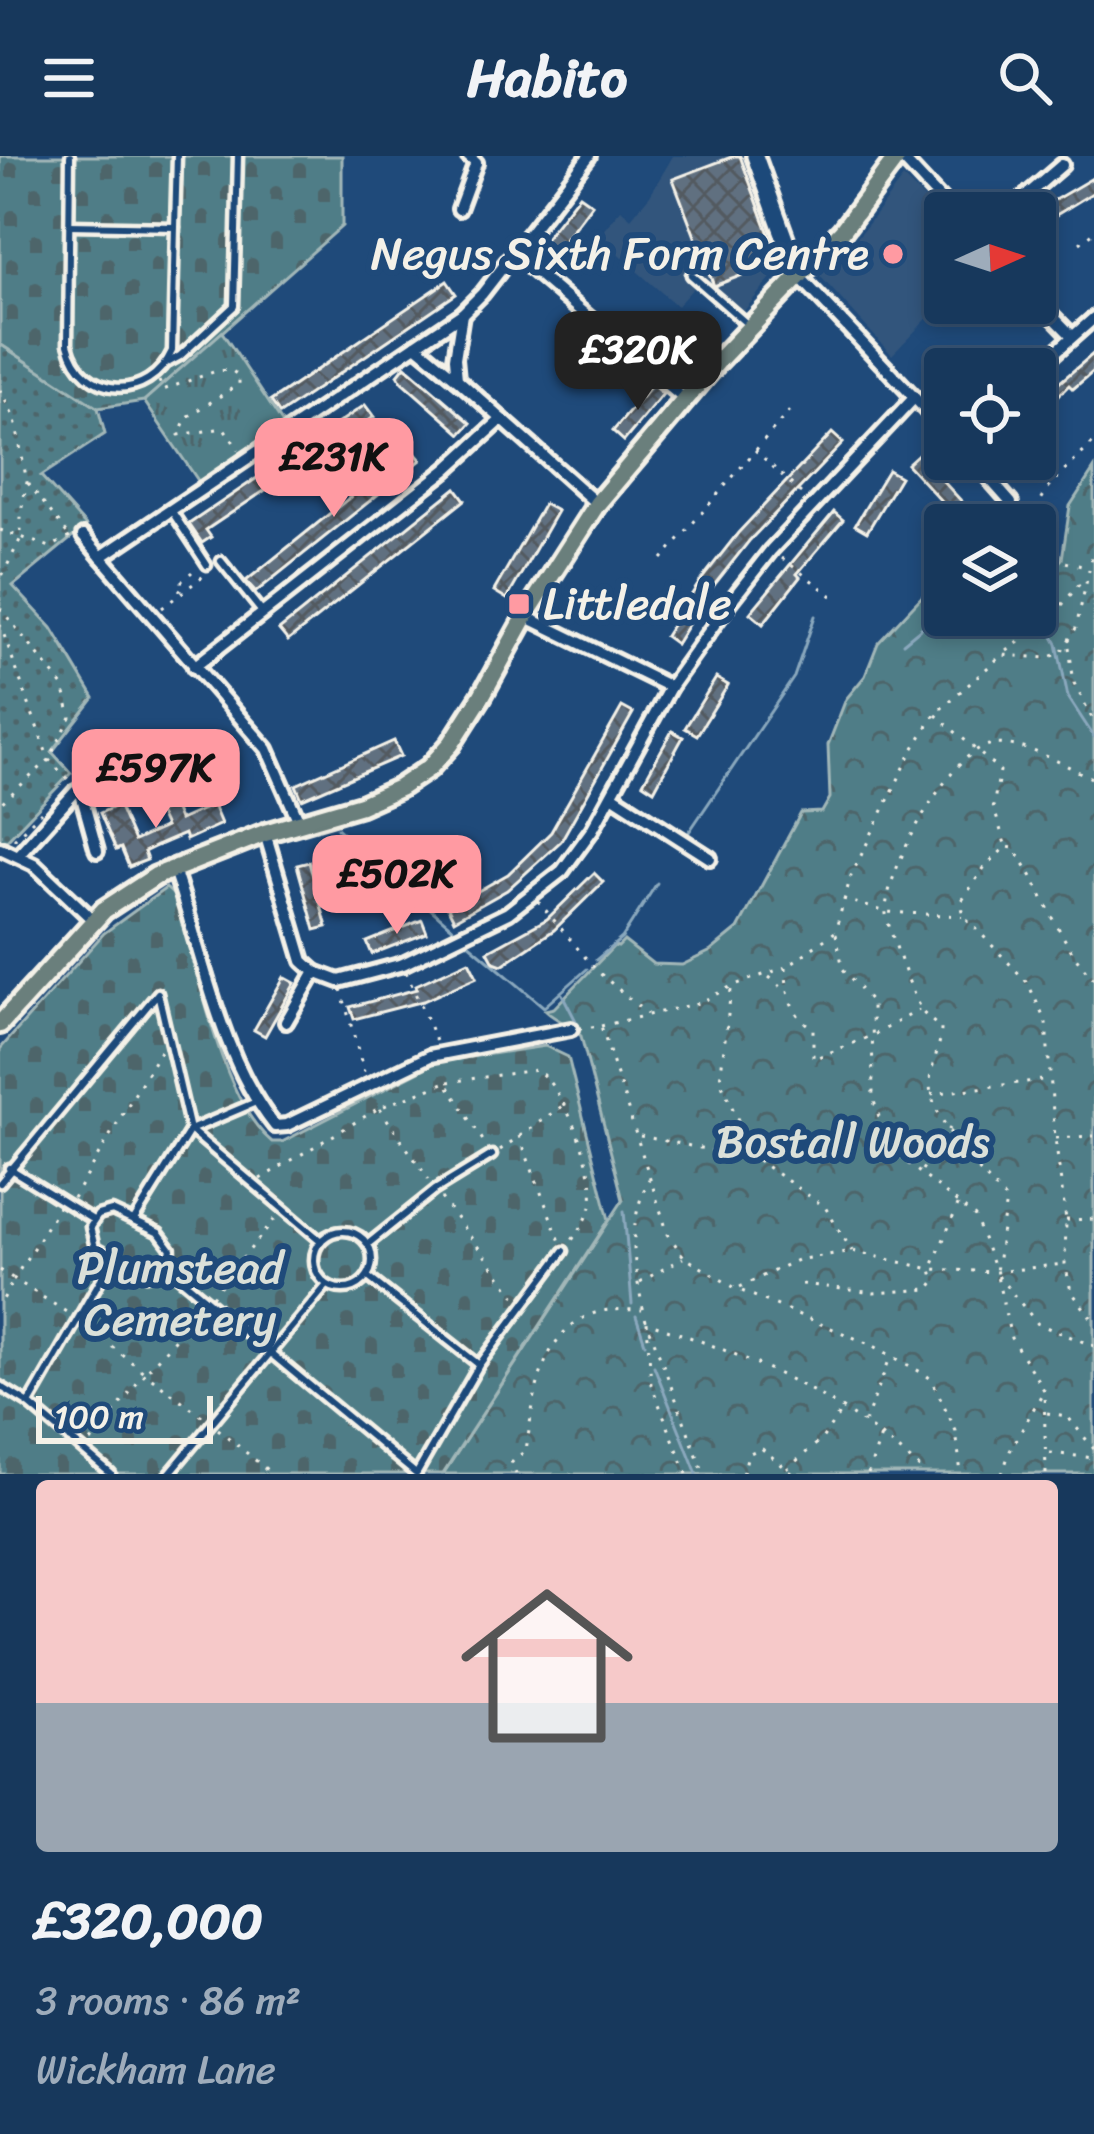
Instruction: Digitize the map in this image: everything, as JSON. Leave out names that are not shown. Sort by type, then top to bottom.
[{"type":"main road","points":[[0,1024],[116,901],[172,867],[381,796],[429,768],[482,697],[525,616],[597,505],[749,326],[842,231],[899,156]]},
{"type":"street","points":[[459,209],[476,163],[468,156]]},
{"type":"street","points":[[101,557],[461,314],[482,294],[590,156]]},
{"type":"street","points":[[755,156],[798,275],[924,408]]},
{"type":"street","points":[[899,156],[933,192]]},
{"type":"street","points":[[1030,192],[1062,165]]},
{"type":"street","points":[[513,253],[684,399]]},
{"type":"street","points":[[457,379],[461,314]]},
{"type":"street","points":[[1056,350],[1094,318]]},
{"type":"street","points":[[1056,320],[1071,335]]},
{"type":"street","points":[[416,345],[597,505]]},
{"type":"street","points":[[266,833],[303,961],[315,972],[339,981],[403,964],[477,930],[533,895],[576,854],[670,687],[771,550],[914,398]]},
{"type":"street","points":[[194,667],[446,470],[502,419]]},
{"type":"street","points":[[991,480],[1011,503]]},
{"type":"street","points":[[83,536],[267,749],[300,824]]},
{"type":"street","points":[[525,616],[670,687]]},
{"type":"street","points":[[18,855],[76,786],[154,756]]},
{"type":"street","points":[[115,774],[126,795],[142,802],[189,783]]},
{"type":"street","points":[[76,786],[98,851]]},
{"type":"street","points":[[612,795],[710,858]]},
{"type":"street","points":[[0,848],[34,865],[94,922]]},
{"type":"street","points":[[172,867],[239,1070],[275,1126],[442,1053],[571,1029]]},
{"type":"street","points":[[286,1022],[315,972]]},
{"type":"lane","points":[[70,156],[68,344],[78,369],[100,385],[120,389],[151,380],[172,351],[177,156]]},
{"type":"lane","points":[[167,362],[180,356],[234,306],[238,156]]},
{"type":"lane","points":[[69,225],[176,227]]},
{"type":"lane","points":[[691,275],[749,326]]},
{"type":"lane","points":[[171,510],[208,570]]},
{"type":"lane","points":[[221,561],[264,615]]},
{"type":"lane","points":[[0,1183],[158,992],[190,1130],[321,1241]]},
{"type":"lane","points":[[134,1220],[190,1130],[256,1102]]},
{"type":"lane","points":[[368,1244],[435,1190],[492,1155]]},
{"type":"lane","points":[[10,1168],[93,1220]]},
{"type":"lane","points":[[112,1210],[134,1220],[170,1243],[167,1267],[147,1275],[113,1258],[91,1241],[93,1220],[112,1210]]},
{"type":"lane","points":[[345,1231],[368,1244],[373,1260],[368,1277],[344,1290],[327,1286],[315,1270],[321,1241],[345,1231]]},
{"type":"lane","points":[[167,1267],[416,1474],[479,1365],[564,1251]]},
{"type":"lane","points":[[29,1404],[113,1258]]},
{"type":"lane","points":[[368,1277],[479,1365]]},
{"type":"lane","points":[[170,1474],[327,1286]]},
{"type":"lane","points":[[0,1386],[29,1404],[111,1474]]},
{"type":"path","points":[[1080,243],[1094,232]]},
{"type":"path","points":[[167,362],[158,383],[164,390],[216,371],[231,370],[238,376],[239,384],[186,418],[179,435],[224,428],[244,458]]},
{"type":"path","points":[[0,390],[15,420],[27,482],[20,512],[21,538],[0,580]]},
{"type":"path","points":[[662,559],[792,408]]},
{"type":"path","points":[[1042,504],[1051,484],[1094,442]]},
{"type":"path","points":[[754,449],[812,504]]},
{"type":"path","points":[[0,530],[50,547],[70,537],[27,482]]},
{"type":"path","points":[[1002,655],[1054,657],[1069,645],[1094,548]]},
{"type":"path","points":[[771,550],[832,596]]},
{"type":"path","points":[[1056,555],[1061,561],[1088,567]]},
{"type":"path","points":[[178,592],[208,570]]},
{"type":"path","points":[[152,617],[192,572]]},
{"type":"path","points":[[1086,576],[1094,576]]},
{"type":"path","points":[[1046,1474],[1044,1390],[1011,1338],[996,1273],[975,1216],[889,1148],[873,1098],[872,1003],[843,968],[836,932],[843,899],[912,751],[935,714],[1052,617],[1086,576]]},
{"type":"path","points":[[0,608],[63,686],[71,717],[49,760],[0,804]]},
{"type":"path","points":[[0,624],[49,760],[76,786]]},
{"type":"path","points":[[1069,645],[1074,682],[1094,722]]},
{"type":"path","points":[[935,714],[1000,771],[993,806],[1006,847]]},
{"type":"path","points":[[1094,779],[1009,746],[974,750],[934,798],[902,854],[886,912],[920,1009],[941,1029],[931,1094],[966,1158],[1006,1201],[996,1273],[1038,1324],[1094,1346]]},
{"type":"path","points":[[1094,979],[1076,961],[1038,881],[1014,848],[1006,847],[986,865],[961,902],[964,916],[1028,983],[1046,1023],[1054,1138],[1066,1220],[1065,1264],[1071,1291],[1094,1322]]},
{"type":"path","points":[[533,895],[596,970],[647,1014]]},
{"type":"path","points":[[843,899],[886,912],[964,916]]},
{"type":"path","points":[[571,1029],[677,1011],[786,967],[836,932]]},
{"type":"path","points":[[403,964],[442,1053]]},
{"type":"path","points":[[786,967],[786,991],[800,1020],[812,1028],[813,1059],[920,1009]]},
{"type":"path","points":[[765,975],[786,991]]},
{"type":"path","points":[[339,981],[368,1085]]},
{"type":"path","points":[[732,986],[720,1080],[755,1160]]},
{"type":"path","points":[[601,1026],[609,1063],[638,1136],[668,1234],[684,1257],[737,1288],[874,1346],[932,1380],[956,1431],[961,1474]]},
{"type":"path","points":[[0,1305],[170,1034]]},
{"type":"path","points":[[253,1183],[379,1108],[446,1082],[536,1070],[548,1077],[565,1104],[592,1181],[588,1218],[564,1251]]},
{"type":"path","points":[[931,1094],[1052,1079]]},
{"type":"path","points":[[446,1082],[492,1155],[565,1104]]},
{"type":"path","points":[[379,1108],[523,1306]]},
{"type":"path","points":[[921,1172],[950,1128]]},
{"type":"path","points":[[519,1136],[564,1251]]},
{"type":"path","points":[[638,1136],[755,1160],[825,1207],[852,1251]]},
{"type":"path","points":[[1054,1138],[1094,1136]]},
{"type":"path","points":[[650,1178],[634,1210],[644,1310],[704,1474]]},
{"type":"path","points":[[802,1284],[874,1293],[929,1289],[934,1282],[931,1269],[960,1201]]},
{"type":"path","points":[[84,1450],[283,1209]]},
{"type":"path","points":[[1066,1220],[1094,1219]]},
{"type":"path","points":[[737,1288],[797,1260],[852,1251],[931,1269],[996,1273],[1065,1264]]},
{"type":"path","points":[[640,1282],[684,1257]]},
{"type":"path","points":[[0,1270],[77,1318],[272,1474]]},
{"type":"path","points":[[516,1474],[511,1463],[526,1450],[534,1391],[550,1353],[571,1325],[597,1311],[644,1310]]},
{"type":"path","points":[[647,1322],[736,1352],[844,1408],[882,1433],[926,1474]]},
{"type":"path","points":[[647,1322],[652,1384],[687,1474]]},
{"type":"path","points":[[865,1422],[890,1357]]},
{"type":"path","points":[[1002,1474],[1044,1390]]},
{"type":"path","points":[[787,1469],[820,1440],[844,1408]]},
{"type":"path","points":[[1045,1412],[1067,1416],[1094,1449]]},
{"type":"path","points":[[868,1474],[882,1433]]},
{"type":"path","points":[[743,1474],[748,1454],[761,1448],[793,1474]]},
{"type":"path","points":[[1048,1453],[1094,1458]]},
{"type":"path","points":[[680,1474],[682,1462]]},
{"type":"shaded area","points":[[673,156],[745,156],[783,263],[735,322],[695,286],[677,306],[598,237],[621,209],[631,218]]},
{"type":"shaded area","name":"Negus Sixth Form Centre","points":[[903,178],[924,198],[924,322],[892,355],[820,276],[862,232]]},
{"type":"green space","points":[[0,156],[342,156],[342,226],[144,401],[98,408],[0,344]]},
{"type":"green space","points":[[222,332],[283,424],[199,482],[144,401]]},
{"type":"green space","points":[[0,344],[98,408],[105,434],[41,476],[86,526],[13,586],[52,628],[94,698],[52,752],[71,773],[5,842],[0,841]]},
{"type":"green space","name":"Bostall Woods","points":[[1094,469],[1094,1474],[443,1474],[623,1200],[581,1036],[545,1010],[554,1008],[624,941],[653,964],[682,965],[711,951],[738,929],[801,813],[822,812],[830,798],[828,745],[846,699],[865,676],[878,643],[924,594],[924,636],[1056,636],[1056,565],[1062,559],[1070,506]]},
{"type":"green space","name":"Plumstead Cemetery","points":[[166,888],[178,899],[224,1064],[254,1122],[272,1142],[282,1142],[437,1062],[545,1046],[568,1057],[609,1220],[443,1474],[0,1474],[0,1049],[104,933]]},
{"type":"building","points":[[740,156],[779,261],[714,286],[673,179]]},
{"type":"building","points":[[1094,177],[1094,192],[1056,215],[1056,199]]},
{"type":"building","points":[[579,195],[592,204],[544,267],[531,256]]},
{"type":"building","points":[[447,281],[456,294],[280,414],[271,401]]},
{"type":"building","points":[[1094,353],[1094,371],[1056,398],[1056,380],[1059,383]]},
{"type":"building","points":[[405,366],[471,423],[461,434],[402,382],[398,375]]},
{"type":"building","points":[[652,385],[663,394],[624,441],[613,431]]},
{"type":"building","points":[[365,405],[374,417],[206,530],[211,537],[202,543],[189,524]]},
{"type":"building","points":[[832,433],[843,443],[749,541],[707,594],[676,644],[665,636],[738,533]]},
{"type":"building","points":[[411,448],[421,460],[256,592],[246,581]]},
{"type":"building","points":[[918,454],[924,461],[924,480],[942,480],[964,504],[944,504],[907,464]]},
{"type":"building","points":[[888,470],[900,477],[867,532],[855,525]]},
{"type":"building","points":[[456,488],[465,500],[288,641],[279,630]]},
{"type":"building","points":[[544,504],[557,511],[507,599],[494,591]]},
{"type":"building","points":[[834,512],[843,520],[763,624],[750,613]]},
{"type":"building","points":[[716,678],[728,685],[697,735],[685,728]]},
{"type":"building","points":[[622,707],[633,713],[561,841],[507,890],[454,920],[448,908],[508,874],[551,832]]},
{"type":"building","points":[[672,731],[683,737],[654,790],[643,783]]},
{"type":"building","points":[[394,741],[401,756],[302,799],[296,785]]},
{"type":"building","points":[[118,805],[134,841],[165,827],[158,812],[173,806],[179,820],[213,805],[221,824],[186,840],[184,834],[156,846],[144,852],[147,860],[129,867],[100,813]]},
{"type":"building","points":[[309,862],[327,927],[315,930],[297,865]]},
{"type":"building","points":[[594,873],[603,882],[554,930],[502,965],[494,962],[488,951],[547,919]]},
{"type":"building","points":[[422,920],[427,933],[372,954],[367,942]]},
{"type":"building","points":[[469,961],[477,977],[423,1001],[354,1019],[350,1007],[417,989],[416,985]]},
{"type":"building","points":[[284,977],[295,983],[265,1036],[254,1030]]},
{"type":"waterway","points":[[689,832],[794,677],[815,616]]},
{"type":"waterway","points":[[903,643],[924,626]]},
{"type":"waterway","points":[[1053,636],[1068,697],[1094,737]]},
{"type":"waterway","points":[[337,828],[456,931]]},
{"type":"waterway","points":[[596,960],[622,938],[657,883]]},
{"type":"waterway","points":[[467,942],[544,1007],[587,969]]},
{"type":"waterway","points":[[562,994],[577,1023]]},
{"type":"waterway","points":[[624,1211],[632,1304]]},
{"type":"waterway","points":[[636,1316],[645,1343]]},
{"type":"waterway","points":[[654,1366],[697,1474]]},
{"type":"place","name":"Negus Sixth Form Centre","points":[[893,254]]},
{"type":"place","name":"Littledale","points":[[519,604]]}]
